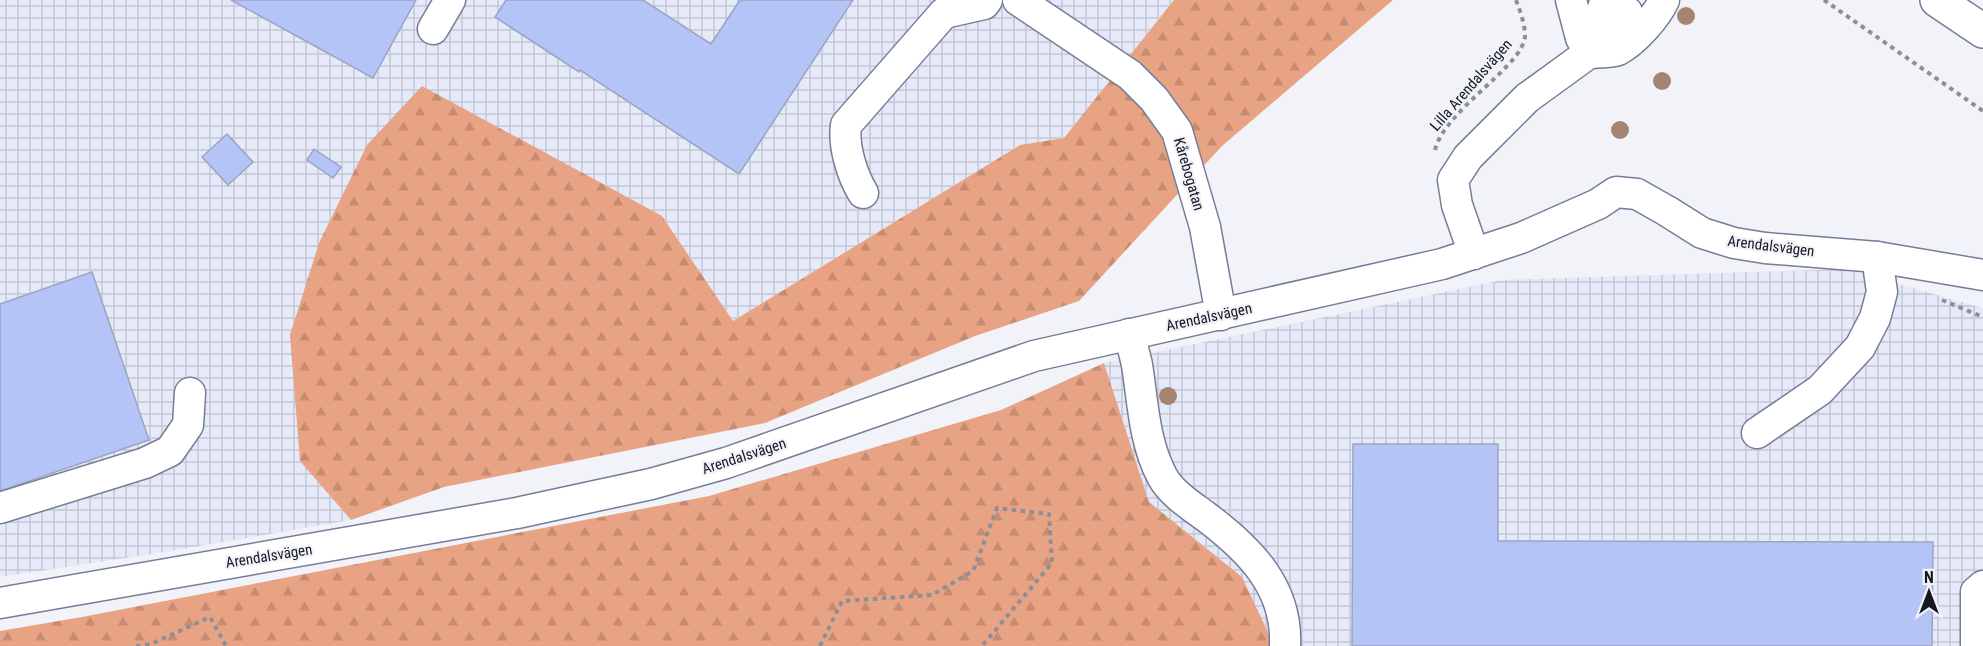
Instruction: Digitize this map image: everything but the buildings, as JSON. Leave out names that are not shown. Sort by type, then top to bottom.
[{"type":"main road","points":[[1937,0],[1983,31]]},
{"type":"street","points":[[433,29],[450,0]]},
{"type":"street","points":[[863,193],[856,181],[845,136],[846,125],[944,13],[984,4],[987,0]]},
{"type":"street","name":"Kårebogatan","points":[[1018,0],[1130,75],[1154,99],[1177,131],[1205,227],[1221,315]]},
{"type":"street","points":[[1571,0],[1581,38],[1589,53]]},
{"type":"street","points":[[1474,254],[1457,206],[1453,180],[1468,157],[1527,98],[1589,53],[1617,51],[1640,32],[1664,0]]},
{"type":"street","points":[[1589,53],[1607,4]]},
{"type":"street","name":"Arendalsvägen","points":[[0,603],[517,513],[651,484],[726,463],[1034,356],[1442,264],[1521,238],[1598,204],[1617,192],[1637,194],[1702,233],[1734,243],[1765,248],[1877,257],[1983,274]]},
{"type":"street","points":[[1757,434],[1820,390],[1860,347],[1875,318],[1882,292],[1877,257]]},
{"type":"street","points":[[1129,334],[1137,363],[1145,425],[1152,454],[1164,478],[1182,499],[1224,531],[1252,558],[1271,583],[1280,600],[1284,619],[1285,646]]},
{"type":"street","points":[[0,508],[145,463],[170,451],[188,425],[190,393]]},
{"type":"street","points":[[1976,646],[1976,592],[1983,586]]},
{"type":"path","name":"Lilla Arendalsvägen","points":[[1453,180],[1437,164],[1435,150],[1438,141],[1455,116],[1519,52],[1525,38],[1516,0]]},
{"type":"path","points":[[1824,0],[1983,111]]},
{"type":"path","points":[[1938,298],[1983,317]]},
{"type":"path","points":[[820,646],[842,601],[932,595],[973,571],[997,508],[1049,514],[1052,563],[982,646]]},
{"type":"path","points":[[136,646],[151,644],[210,617],[226,646]]},
{"type":"shaded area","points":[[0,0],[1174,0],[1064,138],[1020,145],[733,321],[662,216],[300,460],[351,520],[0,577]]},
{"type":"shaded area","points":[[1846,269],[1983,308],[1983,646],[1271,646],[1242,577],[1149,502],[1104,363],[1502,280]]},
{"type":"green space","points":[[1174,0],[1393,0],[1222,146],[1079,301],[975,336],[765,423],[444,487],[351,520],[300,461],[290,335],[319,243],[367,145],[422,86],[662,216],[733,321],[1020,145],[1064,138]]},
{"type":"green space","points":[[1104,363],[1149,502],[1242,577],[1272,641],[1271,646],[0,646],[0,631],[709,496],[1001,410]]}]
